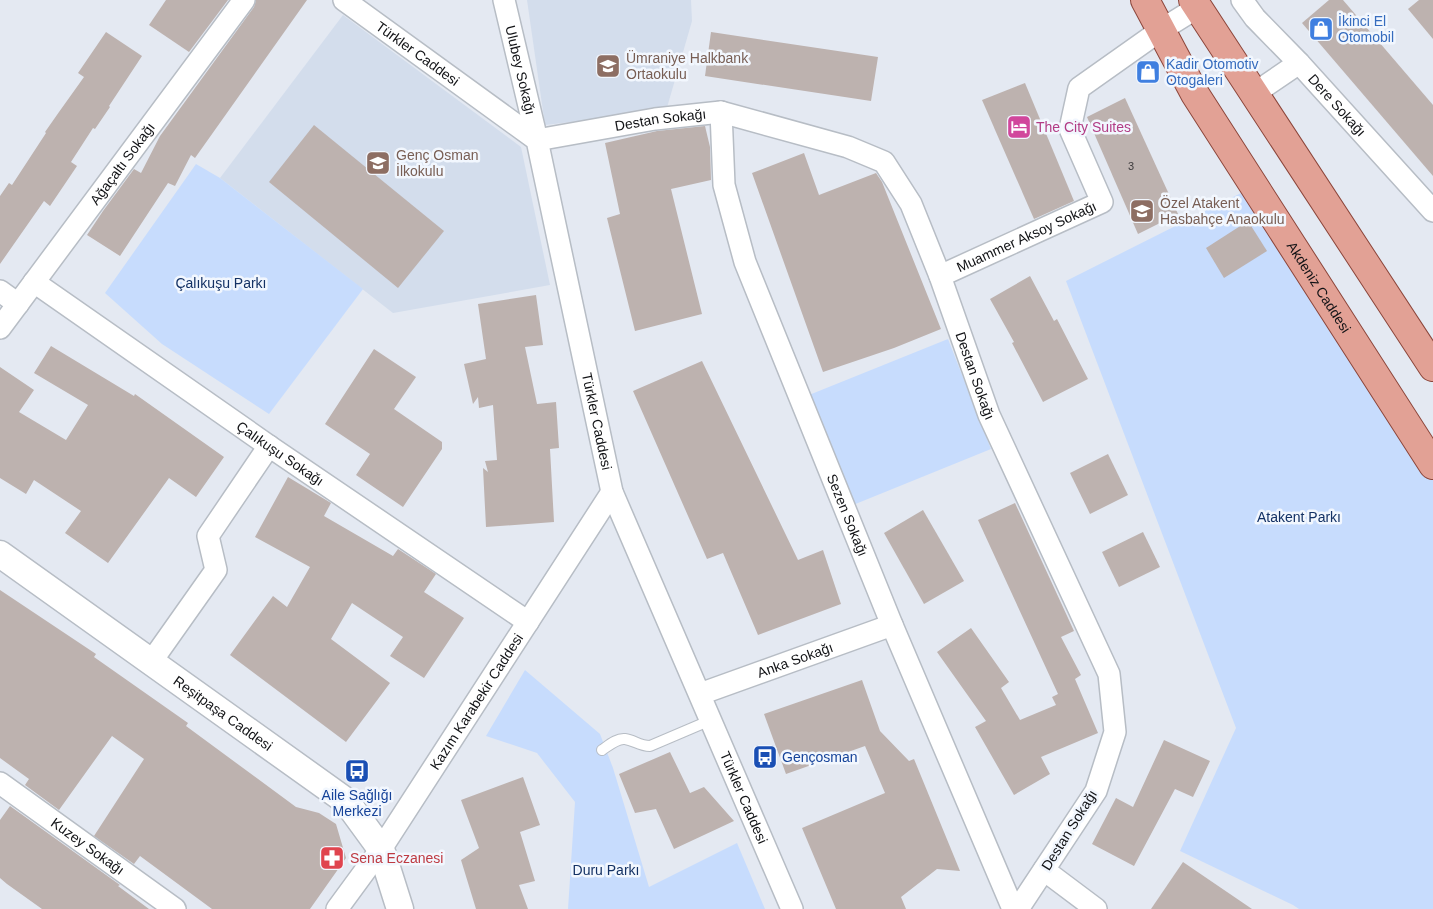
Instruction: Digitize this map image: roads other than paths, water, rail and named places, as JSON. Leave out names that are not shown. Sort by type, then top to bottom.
[{"type":"main road","name":"Akdeniz Caddesi","points":[[1145,0],[1195,94],[1433,465]]},
{"type":"main road","points":[[1195,3],[1433,366]]},
{"type":"street","name":"Ağaçaltı Sokağı","points":[[0,328],[244,0]]},
{"type":"street","name":"Türkler Caddesi","points":[[344,0],[537,140],[612,492],[792,909]]},
{"type":"street","name":"Ulubey Sokağı","points":[[504,0],[537,140]]},
{"type":"street","name":"Dere Sokağı","points":[[1242,0],[1255,18],[1299,63],[1433,211]]},
{"type":"street","points":[[1161,30],[1195,3]]},
{"type":"street","name":"Muammer Aksoy Sokağı","points":[[940,276],[1102,202],[1070,129],[1079,88],[1161,30]]},
{"type":"street","points":[[1255,93],[1299,63]]},
{"type":"street","name":"Destan Sokağı","points":[[537,140],[655,120],[722,112],[848,146],[884,162],[911,204],[940,276],[989,415],[1109,674],[1115,732],[1096,791],[1018,909]]},
{"type":"street","name":"Sezen Sokağı","points":[[722,112],[724,185],[745,262],[892,625],[1013,909]]},
{"type":"street","name":"Çalıkuşu Sokağı","points":[[34,282],[269,446],[528,622]]},
{"type":"street","points":[[0,291],[18,304]]},
{"type":"street","points":[[151,662],[216,570],[208,536],[269,446]]},
{"type":"street","name":"Kazım Karabekir Caddesi","points":[[337,909],[381,849],[612,492]]},
{"type":"street","name":"Reşitpaşa Caddesi","points":[[0,554],[346,801],[381,849],[400,909]]},
{"type":"street","name":"Anka Sokağı","points":[[700,694],[892,625]]},
{"type":"street","name":"Kuzey Sokağı","points":[[0,783],[175,909]]},
{"type":"street","points":[[1044,870],[1096,909]]},
{"type":"lane","points":[[602,750],[616,741],[624,739],[642,746],[650,746],[711,720]]},
{"type":"place","name":"İkinci El Otomobil","points":[[1321,29]]},
{"type":"place","name":"Ümraniye Halkbank Ortaokulu","points":[[608,66]]},
{"type":"place","name":"Kadir Otomotiv Otogaleri","points":[[1148,72]]},
{"type":"place","name":"The City Suites","points":[[1019,127]]},
{"type":"place","name":"Genç Osman İlkokulu","points":[[378,163]]},
{"type":"place","name":"Özel Atakent Hasbahçe Anaokulu","points":[[1142,211]]},
{"type":"place","name":"Gençosman","points":[[765,757]]},
{"type":"place","name":"Aile Sağlığı Merkezi","points":[[357,771]]},
{"type":"place","name":"Sena Eczanesi","points":[[332,858]]},
{"type":"park label","name":"Çalıkuşu Parkı","points":[[221,283]]},
{"type":"park label","name":"Atakent Parkı","points":[[1299,517]]},
{"type":"park label","name":"Duru Parkı","points":[[606,870]]}]
